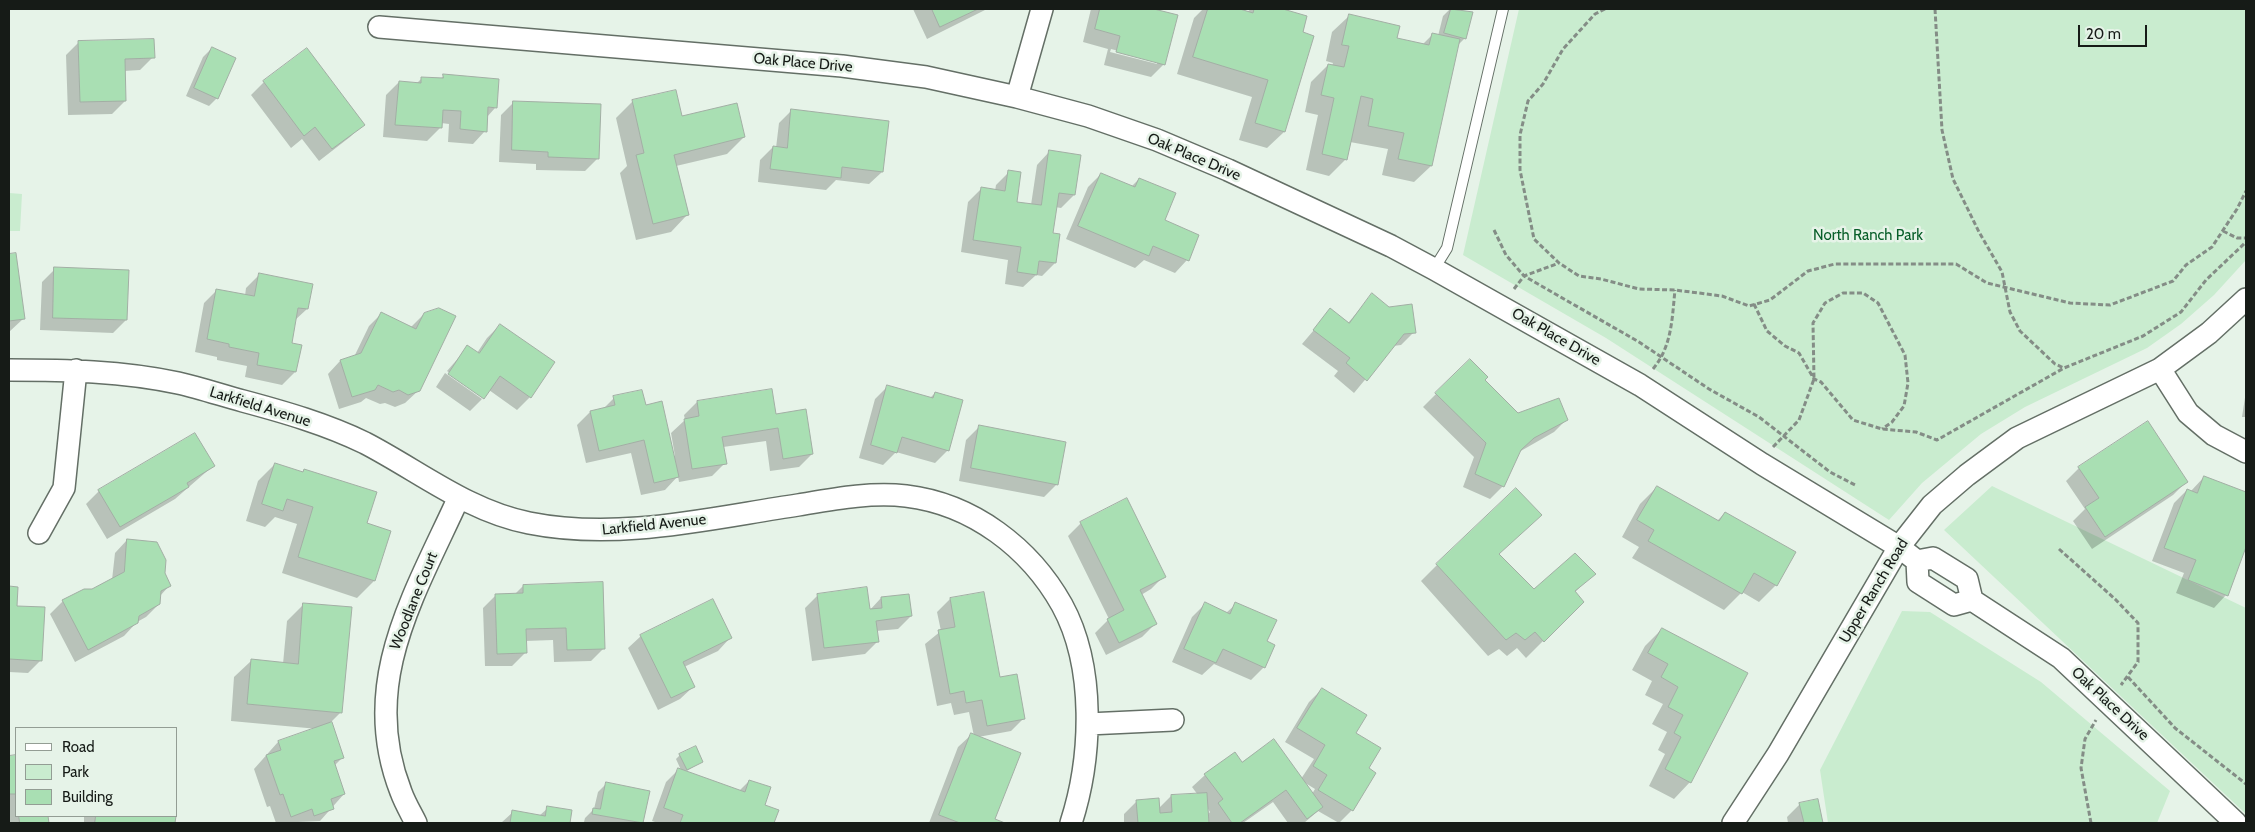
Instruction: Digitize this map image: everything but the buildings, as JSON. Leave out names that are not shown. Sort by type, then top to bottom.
[{"type":"street","points":[[1017,96],[1042,9]]},
{"type":"street","name":"Oak Place Drive","points":[[379,27],[842,66],[926,77],[1017,96],[1088,116],[1158,140],[1228,170],[1391,246],[1502,306],[1640,385],[1762,464],[1899,547],[1917,561]]},
{"type":"street","name":"Upper Ranch Road","points":[[1733,823],[1778,754],[1899,547],[1932,504],[2017,438],[2160,369],[2209,333],[2246,299]]},
{"type":"street","points":[[2160,369],[2188,413],[2214,435],[2246,452]]},
{"type":"street","name":"Larkfield Avenue","points":[[9,370],[76,370],[177,383],[291,413],[363,442],[459,497],[494,513],[528,523],[595,531],[640,529],[866,494],[908,496],[948,506],[980,521],[1006,538],[1028,558],[1052,587],[1066,613],[1077,644],[1085,689],[1088,724],[1086,762],[1079,799],[1071,823]]},
{"type":"street","points":[[39,533],[64,488],[76,370]]},
{"type":"street","name":"Woodlane Court","points":[[416,823],[400,792],[390,756],[386,721],[387,679],[393,650],[404,617],[459,497]]},
{"type":"street","points":[[1933,558],[1966,579],[1972,600],[1954,605],[1918,582],[1917,561],[1933,558]]},
{"type":"street","name":"Oak Place Drive","points":[[1972,600],[2061,658],[2236,823]]},
{"type":"street","points":[[1088,724],[1173,720]]},
{"type":"lane","points":[[1434,269],[1446,248],[1503,9]]},
{"type":"path","points":[[1605,9],[1595,14],[1563,49],[1543,84],[1528,101],[1520,135],[1520,170],[1534,239],[1559,263],[1579,276],[1601,279],[1639,289],[1675,290],[1722,296],[1749,306],[1770,300],[1808,271],[1835,264],[1956,264],[1988,283],[2070,303],[2110,305],[2172,282],[2186,265],[2212,247],[2237,210],[2246,191]]},
{"type":"path","points":[[1935,9],[1942,130],[1953,179],[1979,232],[2002,272],[2010,312],[2020,331],[2054,364],[2064,368]]},
{"type":"path","points":[[1494,230],[1506,255],[1524,276],[1663,357],[1710,389],[1758,417],[1830,472],[1857,486]]},
{"type":"path","points":[[2223,231],[2237,238],[2246,238]]},
{"type":"path","points":[[1754,304],[1767,331],[1784,346],[1799,353],[1814,379],[1821,382],[1853,420],[1882,429],[1916,432],[1937,440],[2064,368],[2143,336],[2181,312],[2206,280],[2246,242]]},
{"type":"path","points":[[1502,306],[1524,276],[1559,263]]},
{"type":"path","points":[[1640,385],[1663,357],[1671,330],[1675,290]]},
{"type":"path","points":[[1762,464],[1783,435],[1799,420],[1814,379],[1813,323],[1825,303],[1843,293],[1863,294],[1878,303],[1905,355],[1908,383],[1904,406],[1892,422],[1882,429]]},
{"type":"path","points":[[2059,549],[2116,599],[2138,623],[2138,662],[2107,702],[2085,739],[2081,768],[2091,823]]},
{"type":"path","points":[[2128,677],[2175,728],[2246,784]]},
{"type":"green space","name":"North Ranch Park","points":[[1519,9],[2246,9],[2246,260],[2214,295],[2181,324],[2147,348],[2025,407],[1981,434],[1922,483],[1889,520],[1606,338],[1463,255]]},
{"type":"green space","points":[[9,193],[22,194],[20,231],[9,231]]},
{"type":"green space","points":[[1992,486],[2246,608],[2246,814],[1944,530]]},
{"type":"green space","points":[[1902,611],[1930,612],[2041,682],[2170,791],[2157,823],[1828,823],[1820,770]]}]
